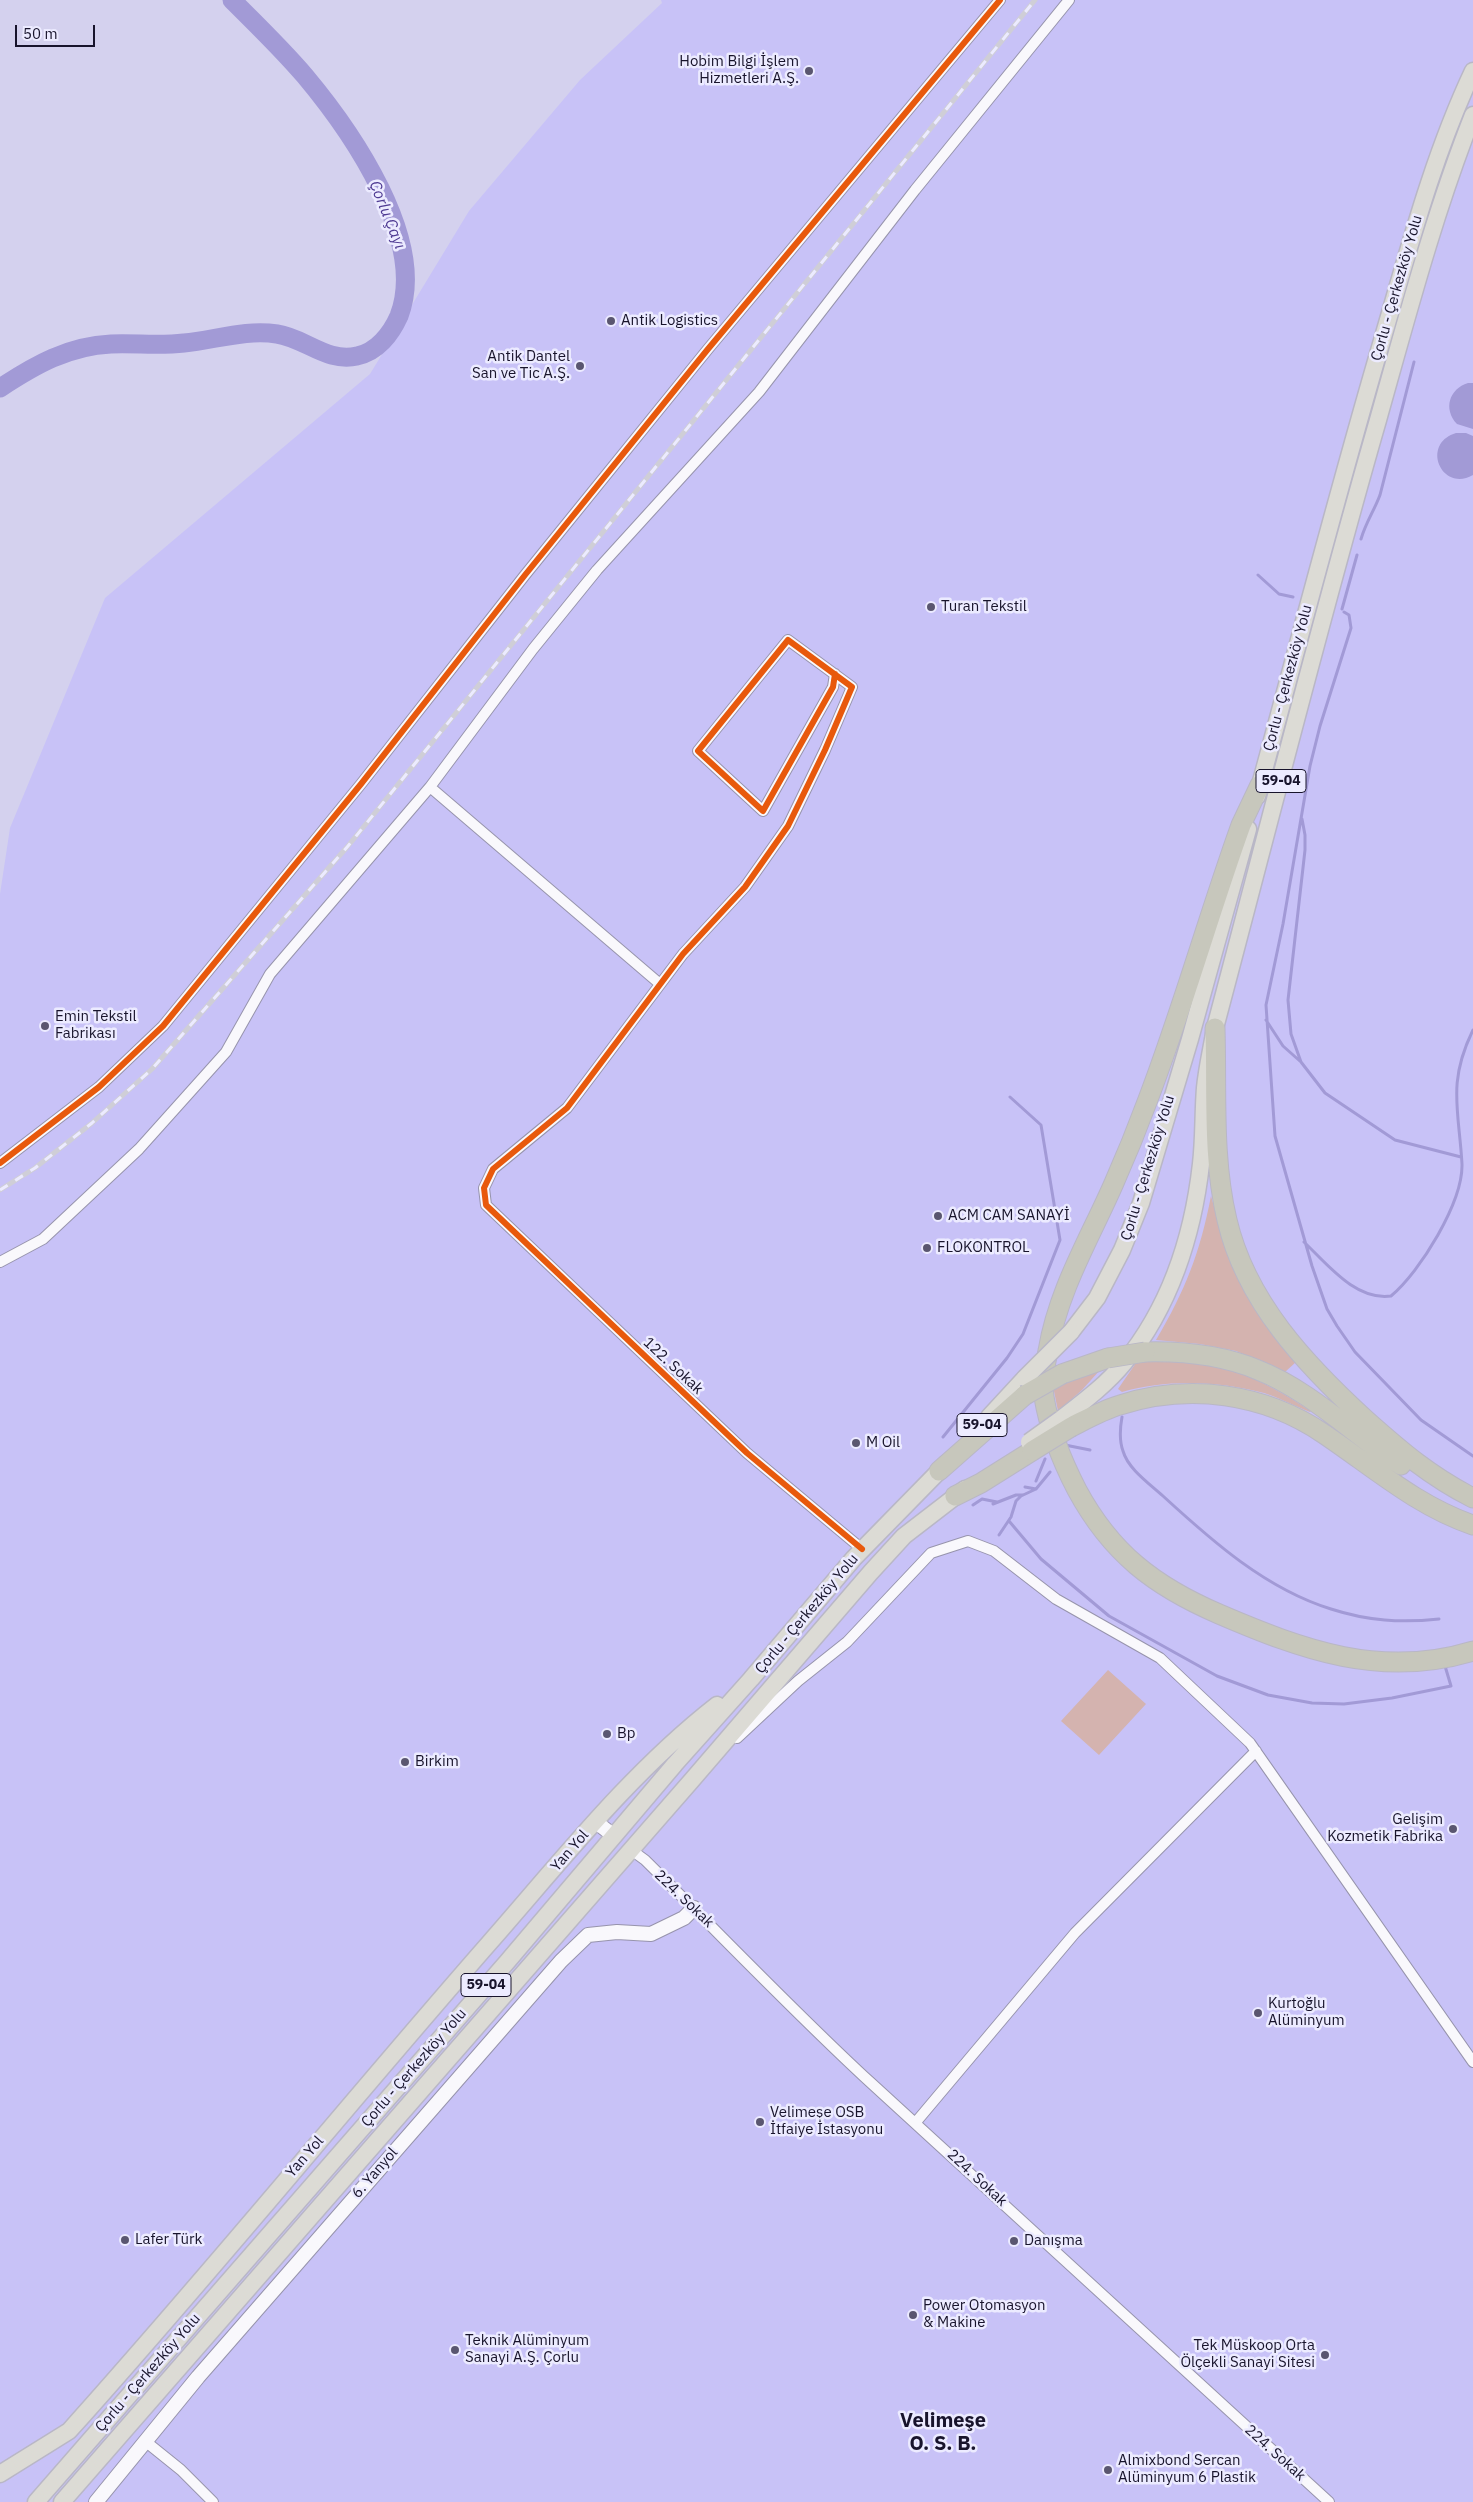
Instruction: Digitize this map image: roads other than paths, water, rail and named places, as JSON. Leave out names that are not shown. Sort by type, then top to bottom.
[{"type":"highway","points":[[1260,785],[1241,825],[1148,1099],[1115,1182],[1058,1307],[1045,1370],[1044,1395],[1073,1482],[1100,1528],[1125,1555],[1155,1582],[1183,1598],[1260,1631],[1308,1649],[1336,1656],[1374,1661],[1403,1662],[1430,1661],[1473,1651]]},
{"type":"highway","points":[[1215,1028],[1216,1129],[1220,1182],[1233,1240],[1256,1290],[1276,1324],[1319,1376],[1428,1473],[1473,1498]]},
{"type":"highway","points":[[940,1471],[1025,1386],[1108,1358],[1145,1352],[1202,1354],[1258,1370],[1297,1390],[1399,1464],[1443,1491],[1473,1503]]},
{"type":"highway","points":[[955,1496],[1066,1423],[1119,1405],[1163,1396],[1181,1393],[1217,1394],[1254,1401],[1294,1416],[1322,1432],[1424,1503],[1451,1517],[1473,1525]]},
{"type":"main road","name":"Çorlu - Çerkezköy Yolu","points":[[1025,1386],[1097,1298],[1118,1258],[1140,1203],[1190,1039],[1343,475],[1412,238],[1435,163],[1473,70]]},
{"type":"main road","name":"Çorlu - Çerkezköy Yolu","points":[[1066,1423],[1128,1358],[1142,1340],[1160,1308],[1177,1270],[1189,1234],[1198,1195],[1202,1162],[1205,1089],[1215,1028],[1360,483],[1434,225],[1452,169],[1473,115]]},
{"type":"main road","name":"Çorlu - Çerkezköy Yolu","points":[[36,2502],[494,1976],[862,1549],[940,1471]]},
{"type":"main road","name":"Çorlu - Çerkezköy Yolu","points":[[62,2502],[904,1536],[955,1496]]},
{"type":"main road","name":"Yan Yol","points":[[0,2474],[69,2431],[453,1984],[596,1822],[637,1777],[674,1742],[751,1679]]},
{"type":"main road","points":[[596,1822],[630,1849]]},
{"type":"main road","name":"6. Yanyol","points":[[96,2502],[145,2441],[383,2164],[561,1962],[588,1935],[617,1932],[651,1934],[684,1918],[694,1908]]},
{"type":"street","points":[[0,1163],[99,1087],[163,1026],[361,784],[525,575],[702,356],[1000,0]]},
{"type":"street","points":[[0,1262],[50,1233],[139,1148],[226,1052],[270,974],[430,786],[533,649],[597,570],[759,392],[915,190],[1069,0]]},
{"type":"street","points":[[430,786],[660,984],[683,954],[745,886],[788,826],[825,750],[852,687],[835,674],[788,640],[698,751],[763,812],[833,688],[835,674]]},
{"type":"street","name":"122. Sokak","points":[[660,984],[567,1108],[493,1169],[484,1188],[486,1205],[746,1453],[862,1549]]},
{"type":"street","points":[[692,1780],[798,1681],[847,1642],[931,1553],[968,1541],[994,1551],[1056,1599],[1160,1658],[1250,1743],[1473,2062]]},
{"type":"street","points":[[916,2122],[1075,1933],[1256,1751]]},
{"type":"street","name":"224. Sokak","points":[[630,1849],[645,1860],[869,2081],[1329,2502]]},
{"type":"street","points":[[145,2441],[181,2470],[213,2502]]},
{"type":"waterway","name":"Çorlu Çayı","points":[[0,388],[39,364],[80,348],[111,344],[175,344],[242,334],[265,333],[287,336],[326,353],[346,357],[357,356],[371,351],[392,329],[399,316],[405,286],[403,255],[394,222],[380,188],[363,156],[343,126],[305,76],[232,0]]},
{"type":"waterway","points":[[1361,539],[1380,495],[1414,362]]},
{"type":"waterway","points":[[1342,609],[1357,555]]},
{"type":"waterway","points":[[1258,575],[1279,594],[1293,597]]},
{"type":"waterway","points":[[1344,612],[1349,615],[1351,628],[1320,726],[1310,766],[1283,924],[1266,1005],[1275,1136],[1312,1266],[1327,1309],[1337,1326],[1355,1352],[1421,1420],[1473,1456]]},
{"type":"waterway","points":[[1301,1062],[1291,1034],[1288,1000],[1305,850],[1302,819]]},
{"type":"waterway","points":[[1266,1020],[1283,1046],[1301,1062],[1325,1093],[1395,1140],[1461,1157]]},
{"type":"waterway","points":[[1304,1242],[1343,1280],[1366,1293],[1378,1296],[1391,1296],[1414,1271],[1448,1216],[1460,1180],[1462,1164],[1457,1112],[1457,1081],[1465,1049],[1473,1030]]},
{"type":"waterway","points":[[943,1437],[1007,1358],[1023,1334],[1060,1240],[1041,1125],[1010,1097]]},
{"type":"waterway","points":[[1122,1417],[1120,1434],[1122,1447],[1126,1458],[1134,1470],[1201,1530],[1262,1576],[1307,1600],[1345,1613],[1385,1620],[1439,1619]]},
{"type":"waterway","points":[[1065,1445],[1090,1450]]},
{"type":"waterway","points":[[1036,1481],[1045,1459]]},
{"type":"waterway","points":[[1025,1487],[1036,1489],[1050,1472]]},
{"type":"waterway","points":[[999,1535],[1011,1517],[1016,1501],[1021,1496],[1036,1489]]},
{"type":"waterway","points":[[993,1504],[1016,1495],[1023,1495]]},
{"type":"waterway","points":[[973,1505],[982,1499],[997,1502]]},
{"type":"waterway","points":[[1009,1521],[1041,1559],[1109,1616],[1217,1676],[1268,1695],[1312,1703],[1344,1704],[1392,1698],[1451,1686],[1445,1666]]},
{"type":"railway","points":[[0,1190],[35,1168],[92,1123],[152,1069],[348,846],[1035,0]]},
{"type":"place","name":"Hobim Bilgi İşlem Hizmetleri A.Ş.","points":[[809,71]]},
{"type":"place","name":"Antik Logistics","points":[[611,321]]},
{"type":"place","name":"Antik Dantel San ve Tic A.Ş.","points":[[580,366]]},
{"type":"place","name":"Turan Tekstil","points":[[931,607]]},
{"type":"place","name":"Emin Tekstil Fabrikası","points":[[45,1026]]},
{"type":"place","name":"ACM CAM SANAYİ","points":[[938,1216]]},
{"type":"place","name":"FLOKONTROL","points":[[927,1248]]},
{"type":"place","name":"M Oil","points":[[856,1443]]},
{"type":"place","name":"Bp","points":[[607,1734]]},
{"type":"place","name":"Birkim","points":[[405,1762]]},
{"type":"place","name":"Gelişim Kozmetik Fabrika","points":[[1453,1829]]},
{"type":"place","name":"Kurtoğlu Alüminyum","points":[[1258,2013]]},
{"type":"place","name":"Velimeşe OSB İtfaiye İstasyonu","points":[[760,2122]]},
{"type":"place","name":"Lafer Türk","points":[[125,2240]]},
{"type":"place","name":"Danışma","points":[[1014,2241]]},
{"type":"place","name":"Power Otomasyon & Makine","points":[[913,2315]]},
{"type":"place","name":"Teknik Alüminyum Sanayi A.Ş. Çorlu","points":[[455,2350]]},
{"type":"place","name":"Tek Müskoop Orta Ölçekli Sanayi Sitesi","points":[[1325,2355]]},
{"type":"place","name":"Almixbond Sercan Alüminyum 6 Plastik","points":[[1108,2470]]},
{"type":"district","name":"Velimeşe O. S. B.","points":[[943,2432]]}]
